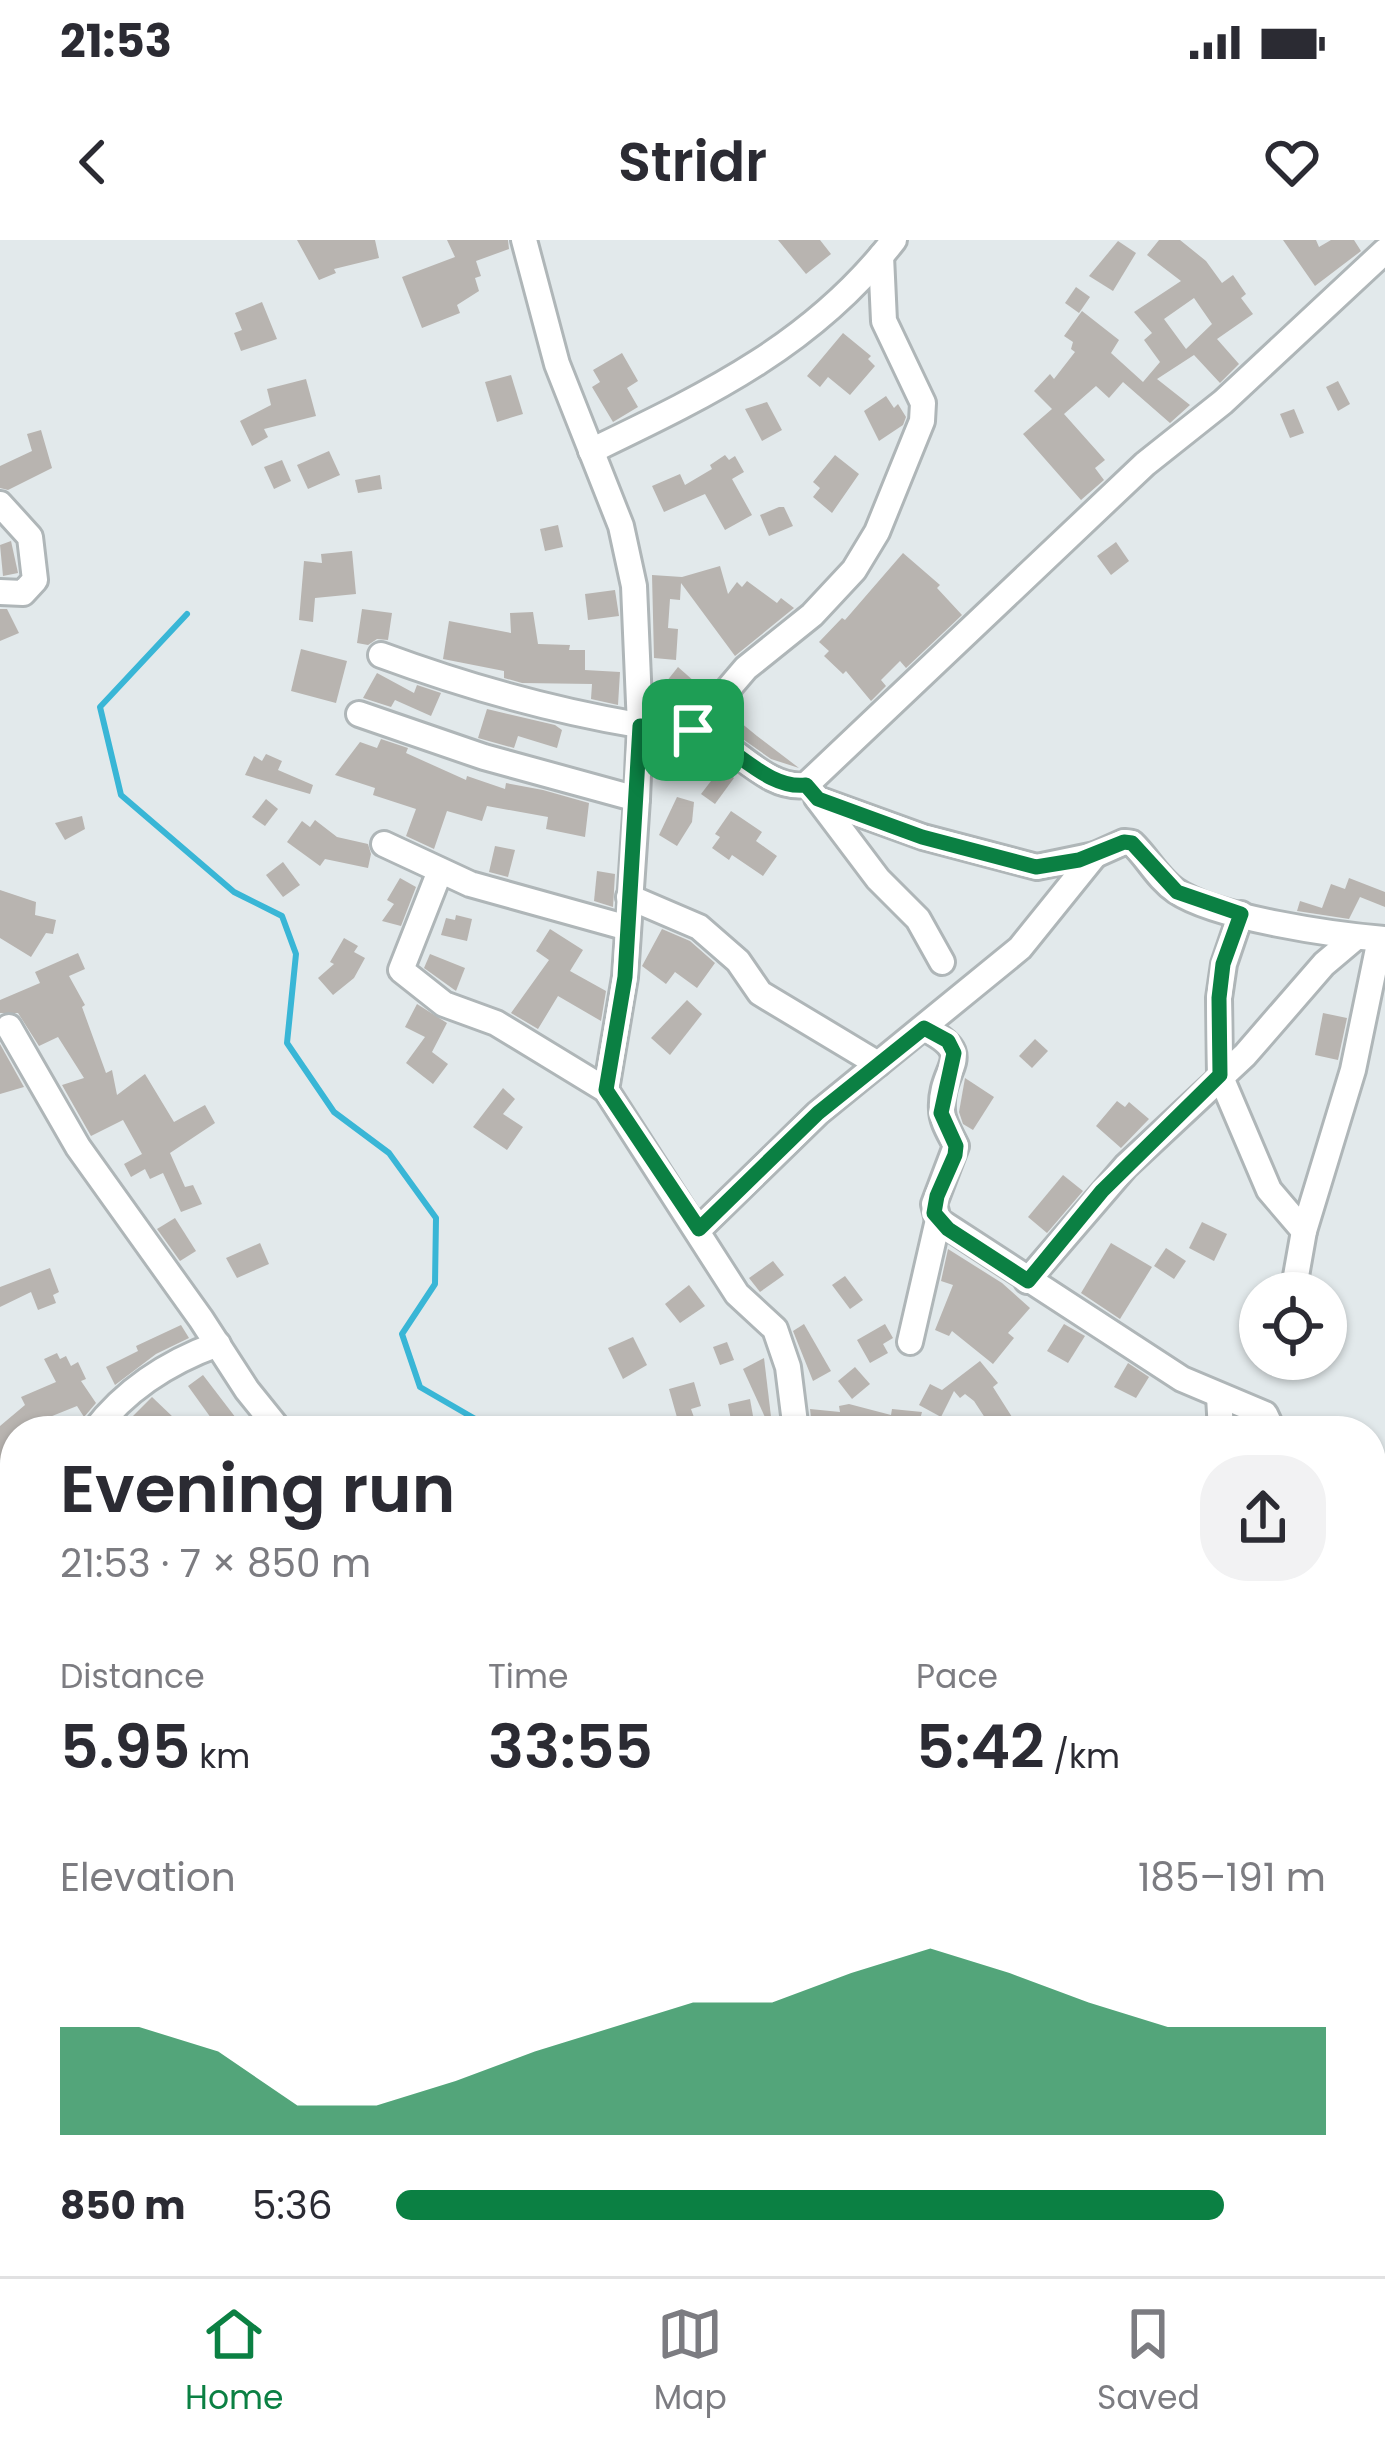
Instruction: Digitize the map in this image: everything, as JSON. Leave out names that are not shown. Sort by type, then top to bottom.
[{"type":"street","points":[[524,240],[557,364],[621,526],[634,586],[640,726],[637,799],[625,977],[606,1090]]},
{"type":"street","points":[[591,451],[707,395],[772,354],[837,306],[887,248]]},
{"type":"street","points":[[693,730],[746,668],[812,615],[854,570],[877,532],[922,421],[923,403],[884,321],[887,248]]},
{"type":"street","points":[[812,792],[1145,464],[1223,402],[1385,251]]},
{"type":"street","points":[[0,505],[30,537],[35,580],[23,593],[0,592]]},
{"type":"street","points":[[381,655],[477,690],[640,726],[693,730],[717,740],[781,783],[922,837],[1036,867],[1132,843],[1177,892],[1241,914],[1374,938]]},
{"type":"street","points":[[359,714],[484,757],[637,799]]},
{"type":"street","points":[[812,792],[878,879],[918,920],[942,962]]},
{"type":"street","points":[[384,844],[470,884],[628,928]]},
{"type":"street","points":[[699,1229],[818,1113],[1020,948],[1095,855]]},
{"type":"street","points":[[440,871],[401,970],[444,1004],[496,1023],[606,1090],[737,1294],[775,1329],[788,1367],[794,1416]]},
{"type":"street","points":[[629,897],[699,927],[738,961],[760,993],[878,1064]]},
{"type":"street","points":[[1241,914],[1223,964],[1220,1075],[1269,1190],[1304,1231]]},
{"type":"street","points":[[1028,1281],[1102,1191],[1245,1055],[1324,964],[1374,938]]},
{"type":"street","points":[[1297,1272],[1304,1231],[1353,1070],[1374,938]]},
{"type":"street","points":[[9,1028],[78,1147],[269,1416]]},
{"type":"street","points":[[910,1342],[938,1220],[934,1204],[956,1146],[941,1113],[954,1053],[948,1041],[924,1028]]},
{"type":"street","points":[[938,1220],[1155,1362],[1266,1416]]},
{"type":"street","points":[[109,1416],[147,1378],[218,1344]]},
{"type":"street","points":[[1220,1396],[1221,1416]]},
{"type":"building","points":[[297,240],[375,240],[379,258],[334,269],[336,273],[319,280]]},
{"type":"building","points":[[447,240],[508,240],[509,249],[476,261],[479,291],[457,305],[460,313],[422,328],[402,277],[455,257]]},
{"type":"building","points":[[778,240],[820,240],[831,254],[806,274]]},
{"type":"building","points":[[1159,240],[1180,240],[1206,261],[1222,283],[1233,275],[1253,314],[1217,339],[1239,364],[1220,383],[1194,355],[1157,379],[1190,405],[1170,423],[1123,382],[1109,398],[1096,386],[1064,414],[1105,460],[1095,468],[1104,480],[1081,500],[1023,434],[1052,409],[1034,391],[1050,374],[1054,379],[1075,352],[1073,342],[1064,336],[1082,311],[1119,340],[1111,353],[1143,382],[1160,362],[1144,340],[1152,333],[1134,312],[1181,281],[1147,255]],"holes":[[[1194,298],[1212,324],[1186,349],[1164,319]]]},
{"type":"building","points":[[1283,240],[1316,240],[1319,247],[1331,240],[1354,240],[1361,251],[1315,286]]},
{"type":"building","points":[[1118,241],[1136,253],[1113,291],[1089,276]]},
{"type":"building","points":[[1076,287],[1090,297],[1079,313],[1065,303]]},
{"type":"building","points":[[262,302],[277,339],[241,351],[234,333],[242,330],[235,313]]},
{"type":"building","points":[[843,333],[871,356],[868,359],[875,366],[850,395],[828,377],[820,387],[807,376]]},
{"type":"building","points":[[622,353],[638,381],[627,388],[638,407],[613,422],[592,387],[600,382],[593,370]]},
{"type":"building","points":[[511,375],[523,414],[497,422],[485,382]]},
{"type":"building","points":[[306,379],[316,416],[264,429],[268,437],[252,446],[240,421],[271,405],[267,389]]},
{"type":"building","points":[[1338,381],[1350,404],[1338,411],[1326,387]]},
{"type":"building","points":[[886,396],[906,417],[903,425],[879,441],[864,411]]},
{"type":"building","points":[[767,402],[782,430],[762,441],[745,409]]},
{"type":"building","points":[[1294,409],[1304,433],[1290,438],[1280,414]]},
{"type":"building","points":[[41,430],[52,468],[8,490],[0,488],[0,466],[32,451],[27,434]]},
{"type":"building","points":[[329,451],[340,475],[308,489],[297,465]]},
{"type":"building","points":[[725,455],[729,460],[735,456],[744,472],[732,479],[752,515],[725,530],[705,494],[664,512],[652,486],[680,474],[685,485]]},
{"type":"building","points":[[835,455],[859,474],[832,513],[813,497],[820,488],[813,482]]},
{"type":"building","points":[[282,460],[291,481],[274,489],[264,467]]},
{"type":"building","points":[[380,475],[382,489],[358,493],[355,480]]},
{"type":"building","points":[[784,507],[793,526],[769,536],[760,515]]},
{"type":"building","points":[[558,525],[563,547],[545,551],[540,529]]},
{"type":"building","points":[[11,541],[18,573],[3,576],[0,545]]},
{"type":"building","points":[[1116,542],[1129,561],[1111,575],[1097,556]]},
{"type":"building","points":[[352,551],[356,594],[315,598],[313,622],[299,620],[304,561],[322,563],[321,554]]},
{"type":"building","points":[[903,553],[940,585],[937,588],[962,615],[906,668],[900,661],[881,680],[886,686],[871,701],[846,671],[843,674],[824,656],[829,651],[819,642],[845,620]]},
{"type":"building","points":[[720,566],[728,594],[737,582],[742,587],[747,581],[777,603],[781,598],[794,608],[735,656],[681,583],[680,600],[670,599],[668,628],[678,629],[676,660],[654,658],[652,575],[682,577]]},
{"type":"building","points":[[615,590],[619,616],[588,620],[585,594]]},
{"type":"building","points":[[0,609],[7,609],[19,633],[0,641]]},
{"type":"building","points":[[362,609],[392,613],[388,640],[357,643]]},
{"type":"building","points":[[533,612],[538,644],[585,650],[585,670],[620,672],[618,705],[591,699],[592,684],[522,683],[504,678],[504,671],[443,659],[449,621],[511,633],[510,613]]},
{"type":"building","points":[[301,649],[347,661],[336,703],[291,691]]},
{"type":"building","points":[[678,667],[704,690],[686,712],[672,711],[655,696]]},
{"type":"building","points":[[377,673],[414,693],[417,685],[441,693],[431,716],[395,700],[391,707],[363,698]]},
{"type":"building","points":[[487,709],[555,725],[562,730],[557,748],[518,736],[514,748],[478,738]]},
{"type":"building","points":[[729,713],[799,768],[771,759],[720,723]]},
{"type":"building","points":[[381,739],[408,748],[406,753],[466,780],[467,776],[505,789],[506,783],[589,803],[585,837],[546,829],[548,817],[487,806],[482,821],[447,811],[434,849],[406,836],[416,809],[373,795],[375,788],[335,775],[360,742],[377,748]]},
{"type":"building","points":[[266,754],[282,761],[278,770],[313,785],[310,794],[245,775],[254,756],[262,761]]},
{"type":"building","points":[[721,768],[734,778],[715,804],[701,794]]},
{"type":"building","points":[[677,797],[694,802],[692,822],[677,846],[659,835]]},
{"type":"building","points":[[266,799],[278,809],[265,826],[252,817]]},
{"type":"building","points":[[731,811],[762,832],[756,841],[777,856],[763,876],[712,848],[720,837],[715,834]]},
{"type":"building","points":[[82,816],[85,829],[65,840],[55,823]]},
{"type":"building","points":[[315,820],[337,837],[368,844],[368,868],[325,859],[320,866],[287,842],[302,821],[310,827]]},
{"type":"building","points":[[495,846],[515,850],[508,877],[489,872]]},
{"type":"building","points":[[283,862],[300,885],[283,897],[266,875]]},
{"type":"building","points":[[597,871],[615,874],[613,907],[594,901]]},
{"type":"building","points":[[400,878],[416,887],[401,926],[382,921],[394,904],[387,900]]},
{"type":"building","points":[[1349,878],[1385,892],[1385,907],[1360,897],[1349,919],[1297,911],[1300,901],[1322,908],[1331,884],[1345,889]]},
{"type":"building","points":[[0,890],[36,902],[35,915],[56,920],[53,934],[46,933],[31,957],[0,938]]},
{"type":"building","points":[[456,915],[472,919],[467,941],[441,935],[446,918],[455,920]]},
{"type":"building","points":[[550,929],[583,950],[570,971],[606,991],[601,1021],[558,996],[538,1029],[511,1013],[549,960],[536,951]]},
{"type":"building","points":[[662,929],[690,941],[715,963],[697,988],[675,972],[666,984],[642,966]]},
{"type":"building","points":[[344,938],[358,946],[354,952],[365,958],[354,978],[333,995],[318,978],[334,964],[330,962]]},
{"type":"building","points":[[78,953],[85,969],[69,976],[85,1005],[106,1073],[112,1070],[117,1095],[145,1074],[174,1122],[205,1105],[215,1123],[170,1153],[185,1187],[193,1185],[202,1204],[181,1212],[163,1173],[150,1179],[145,1169],[131,1177],[124,1164],[142,1154],[123,1120],[91,1136],[62,1085],[84,1078],[58,1037],[39,1046],[18,1013],[0,1013],[0,1000],[40,983],[35,972]]},
{"type":"building","points":[[430,954],[465,968],[456,991],[424,968]]},
{"type":"building","points":[[687,1000],[702,1014],[670,1055],[651,1038]]},
{"type":"building","points":[[417,1004],[447,1023],[432,1052],[448,1064],[433,1084],[406,1063],[425,1037],[405,1027]]},
{"type":"building","points":[[1323,1013],[1347,1018],[1338,1060],[1315,1055]]},
{"type":"building","points":[[1035,1039],[1048,1051],[1032,1068],[1019,1056]]},
{"type":"building","points":[[0,1044],[24,1087],[0,1094]]},
{"type":"building","points":[[965,1078],[994,1097],[973,1130],[963,1124],[959,1112]]},
{"type":"building","points":[[503,1088],[515,1099],[503,1114],[523,1127],[507,1150],[473,1127]]},
{"type":"building","points":[[1117,1101],[1125,1107],[1129,1102],[1149,1119],[1121,1148],[1096,1126]]},
{"type":"building","points":[[1063,1175],[1083,1191],[1047,1233],[1028,1217]]},
{"type":"building","points":[[175,1218],[196,1251],[180,1261],[157,1229]]},
{"type":"building","points":[[1202,1222],[1227,1234],[1214,1261],[1189,1248]]},
{"type":"building","points":[[260,1243],[269,1264],[237,1278],[226,1258]]},
{"type":"building","points":[[1111,1243],[1152,1267],[1120,1319],[1081,1293]]},
{"type":"building","points":[[1166,1248],[1186,1261],[1174,1279],[1154,1266]]},
{"type":"building","points":[[948,1249],[1002,1283],[1030,1308],[1008,1333],[1014,1338],[993,1364],[952,1331],[949,1336],[935,1330],[953,1285],[941,1281]]},
{"type":"building","points":[[773,1261],[784,1275],[760,1292],[749,1278]]},
{"type":"building","points":[[50,1268],[59,1292],[53,1295],[56,1303],[38,1310],[31,1292],[0,1307],[0,1287]]},
{"type":"building","points":[[845,1276],[863,1300],[850,1309],[832,1285]]},
{"type":"building","points":[[689,1285],[705,1306],[680,1323],[665,1304]]},
{"type":"building","points":[[804,1324],[831,1371],[813,1381],[793,1331]]},
{"type":"building","points":[[885,1324],[893,1338],[883,1344],[888,1353],[870,1363],[857,1340]]},
{"type":"building","points":[[1064,1324],[1085,1336],[1068,1363],[1047,1351]]},
{"type":"building","points":[[181,1325],[189,1338],[156,1354],[115,1385],[106,1367],[138,1351],[136,1346]]},
{"type":"building","points":[[633,1337],[647,1365],[623,1379],[608,1348]]},
{"type":"building","points":[[727,1342],[734,1360],[720,1365],[713,1347]]},
{"type":"building","points":[[57,1353],[60,1359],[66,1356],[71,1366],[78,1362],[86,1379],[81,1381],[96,1403],[85,1416],[77,1406],[52,1416],[12,1416],[25,1405],[21,1397],[56,1382],[44,1359]]},
{"type":"building","points":[[764,1358],[771,1416],[764,1416],[743,1369]]},
{"type":"building","points":[[980,1361],[998,1383],[993,1387],[1011,1416],[984,1416],[974,1401],[954,1391],[942,1416],[919,1405],[930,1384],[942,1390]]},
{"type":"building","points":[[1128,1363],[1149,1377],[1136,1398],[1114,1387]]},
{"type":"building","points":[[855,1367],[870,1384],[852,1399],[838,1381]]},
{"type":"building","points":[[203,1375],[234,1416],[210,1416],[188,1386]]},
{"type":"building","points":[[694,1382],[701,1406],[691,1409],[694,1416],[677,1416],[669,1389]]},
{"type":"building","points":[[152,1397],[172,1416],[133,1416]]},
{"type":"building","points":[[750,1399],[753,1416],[730,1416],[728,1404]]},
{"type":"building","points":[[849,1404],[891,1415],[892,1409],[922,1412],[921,1416],[811,1416],[810,1409],[840,1412],[839,1406]]},
{"type":"waterway","points":[[187,614],[100,707],[121,795],[234,892],[282,916],[296,954],[287,1043],[334,1112],[389,1153],[436,1218],[435,1284],[402,1334],[420,1387],[470,1416]]},
{"type":"route","points":[[640,726],[693,730],[717,740],[781,783],[806,785],[818,799],[922,837],[977,848],[1019,863],[1048,866],[1132,843],[1177,892],[1241,914],[1223,964],[1220,1075],[1102,1191],[1028,1281],[948,1229],[934,1213],[955,1155],[956,1146],[941,1113],[954,1053],[948,1041],[924,1028],[818,1113],[699,1229],[606,1090],[625,977],[640,726]]}]
